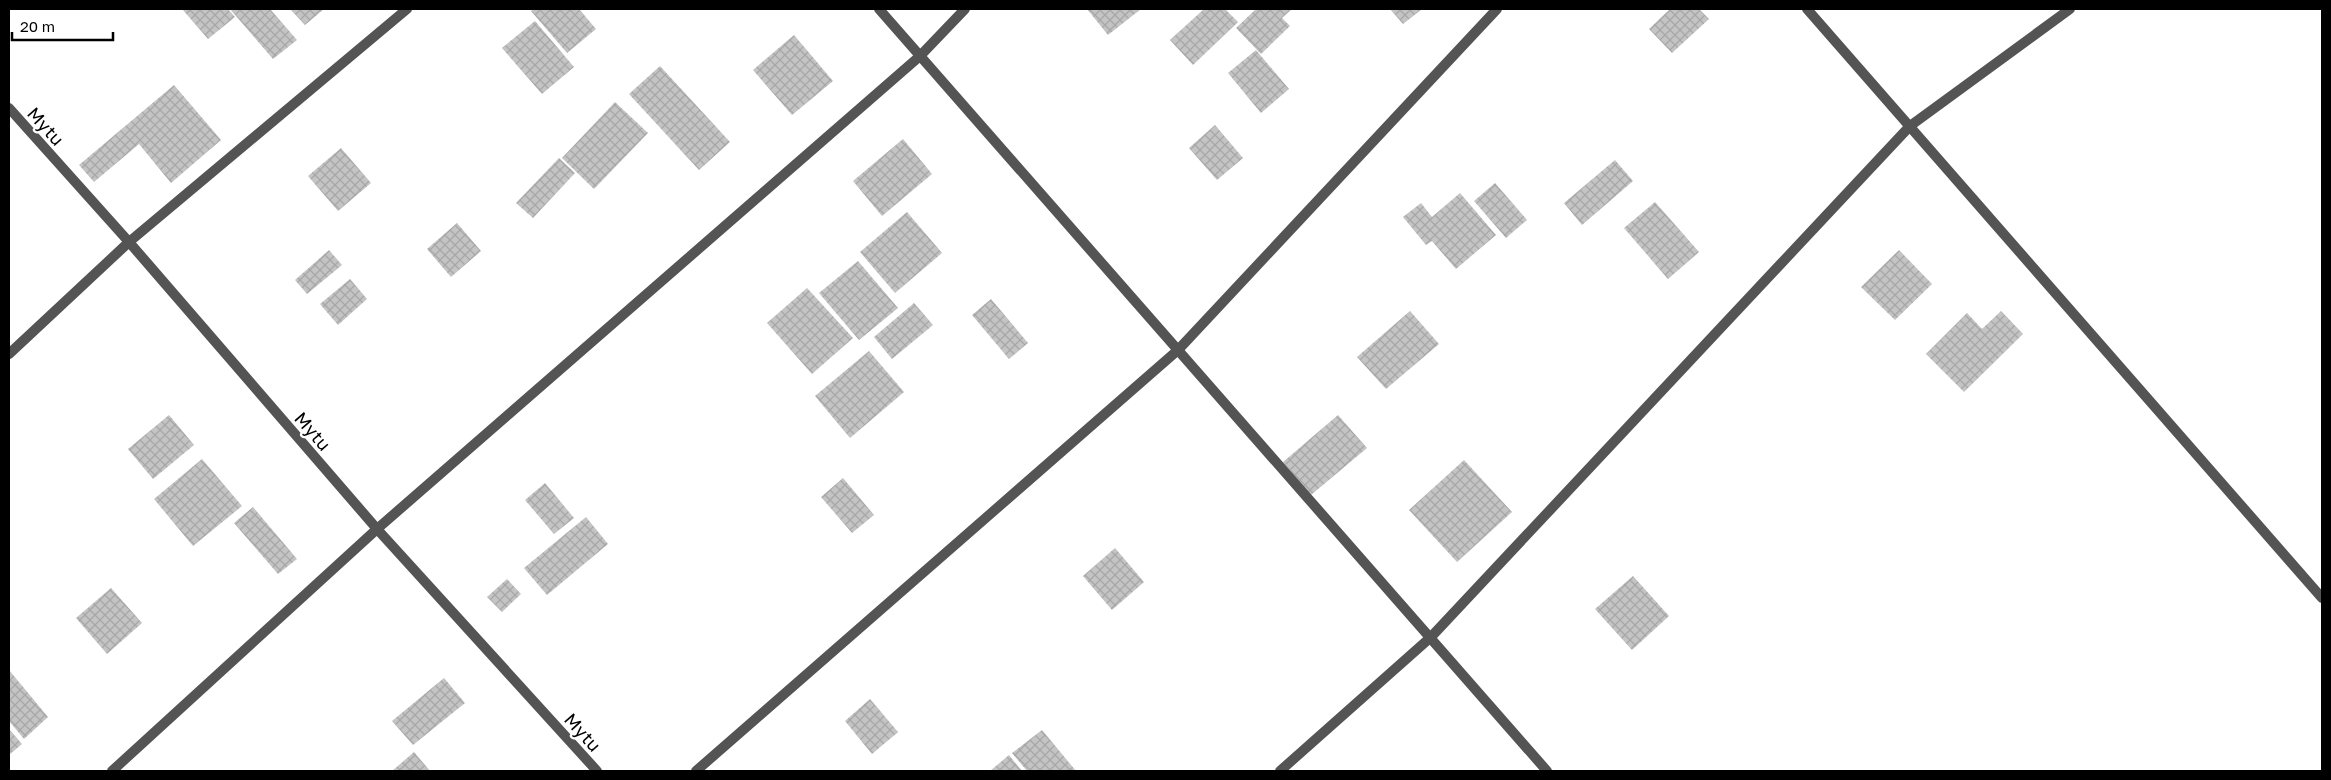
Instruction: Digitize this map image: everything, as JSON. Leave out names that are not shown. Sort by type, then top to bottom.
[{"type":"street","points":[[9,354],[129,242],[407,9]]},
{"type":"street","points":[[878,9],[1431,637],[1546,771]]},
{"type":"street","points":[[112,771],[377,529],[920,56],[965,9]]},
{"type":"street","points":[[696,771],[1178,350],[1497,9]]},
{"type":"street","points":[[1807,9],[2322,598]]},
{"type":"street","points":[[1280,771],[1431,637],[1910,126],[2070,9]]},
{"type":"street","name":"Mytu","points":[[9,108],[129,242],[377,529],[597,771]]},
{"type":"building","points":[[182,9],[228,9],[235,17],[208,39]]},
{"type":"building","points":[[230,9],[270,9],[297,40],[273,59]]},
{"type":"building","points":[[290,9],[324,9],[305,25]]},
{"type":"building","points":[[534,9],[579,9],[596,29],[567,53],[531,11]]},
{"type":"building","points":[[1087,9],[1141,9],[1108,35]]},
{"type":"building","points":[[1204,9],[1225,9],[1238,22],[1193,65],[1170,40]]},
{"type":"building","points":[[1256,9],[1292,9],[1282,18],[1290,26],[1261,54],[1236,28]]},
{"type":"building","points":[[1390,9],[1422,9],[1403,24]]},
{"type":"building","points":[[1670,9],[1699,9],[1709,19],[1672,53],[1649,29]]},
{"type":"building","points":[[535,21],[574,67],[542,94],[502,48]]},
{"type":"building","points":[[794,35],[833,81],[792,115],[753,70]]},
{"type":"building","points":[[1256,50],[1289,89],[1261,113],[1228,73]]},
{"type":"building","points":[[660,66],[730,142],[699,170],[629,94]]},
{"type":"building","points":[[174,85],[221,140],[171,183],[139,144],[94,182],[79,165]]},
{"type":"building","points":[[615,102],[648,133],[594,189],[562,158]]},
{"type":"building","points":[[1215,125],[1243,158],[1217,180],[1189,148]]},
{"type":"building","points":[[903,139],[932,174],[882,216],[853,181]]},
{"type":"building","points":[[341,148],[371,183],[338,211],[308,176]]},
{"type":"building","points":[[559,158],[575,173],[533,218],[516,203]]},
{"type":"building","points":[[1615,160],[1633,181],[1582,225],[1564,203]]},
{"type":"building","points":[[1495,183],[1527,220],[1506,238],[1474,201]]},
{"type":"building","points":[[1460,193],[1496,235],[1456,269],[1432,241],[1426,245],[1403,217],[1421,203],[1432,217]]},
{"type":"building","points":[[1655,202],[1699,252],[1668,279],[1624,228]]},
{"type":"building","points":[[907,212],[942,253],[895,293],[860,252]]},
{"type":"building","points":[[457,223],[481,251],[451,277],[427,249]]},
{"type":"building","points":[[329,250],[342,265],[307,294],[295,280]]},
{"type":"building","points":[[1899,250],[1932,284],[1895,320],[1861,287]]},
{"type":"building","points":[[858,261],[898,308],[859,340],[819,293]]},
{"type":"building","points":[[350,279],[367,299],[338,325],[320,304]]},
{"type":"building","points":[[807,288],[853,338],[812,374],[767,323]]},
{"type":"building","points":[[991,299],[1028,343],[1009,359],[972,315]]},
{"type":"building","points":[[914,303],[933,325],[892,359],[874,337]]},
{"type":"building","points":[[1410,311],[1439,344],[1386,389],[1357,357]]},
{"type":"building","points":[[2001,311],[2023,334],[1964,392],[1926,354],[1967,313],[1982,329]]},
{"type":"building","points":[[869,351],[904,392],[850,438],[815,396]]},
{"type":"building","points":[[169,415],[194,445],[153,479],[128,449]]},
{"type":"building","points":[[1338,415],[1367,448],[1311,495],[1283,462]]},
{"type":"building","points":[[202,459],[242,506],[193,546],[154,499]]},
{"type":"building","points":[[1464,460],[1512,512],[1457,562],[1409,510]]},
{"type":"building","points":[[843,478],[874,515],[852,533],[821,497]]},
{"type":"building","points":[[545,483],[574,518],[554,534],[525,500]]},
{"type":"building","points":[[253,507],[297,559],[278,574],[234,523]]},
{"type":"building","points":[[586,517],[608,544],[547,595],[524,568]]},
{"type":"building","points":[[1115,548],[1144,582],[1112,610],[1083,576]]},
{"type":"building","points":[[1633,576],[1669,616],[1632,650],[1595,609]]},
{"type":"building","points":[[507,579],[521,594],[502,612],[487,597]]},
{"type":"building","points":[[111,588],[142,623],[107,654],[76,618]]},
{"type":"building","points":[[9,670],[48,717],[24,739],[9,721]]},
{"type":"building","points":[[444,678],[465,703],[413,745],[392,721]]},
{"type":"building","points":[[870,699],[898,732],[872,754],[845,721]]},
{"type":"building","points":[[9,729],[22,744],[9,755]]},
{"type":"building","points":[[1042,730],[1076,771],[1027,771],[1012,753]]},
{"type":"building","points":[[414,752],[430,771],[392,771]]},
{"type":"building","points":[[1009,755],[1022,771],[990,771]]}]
